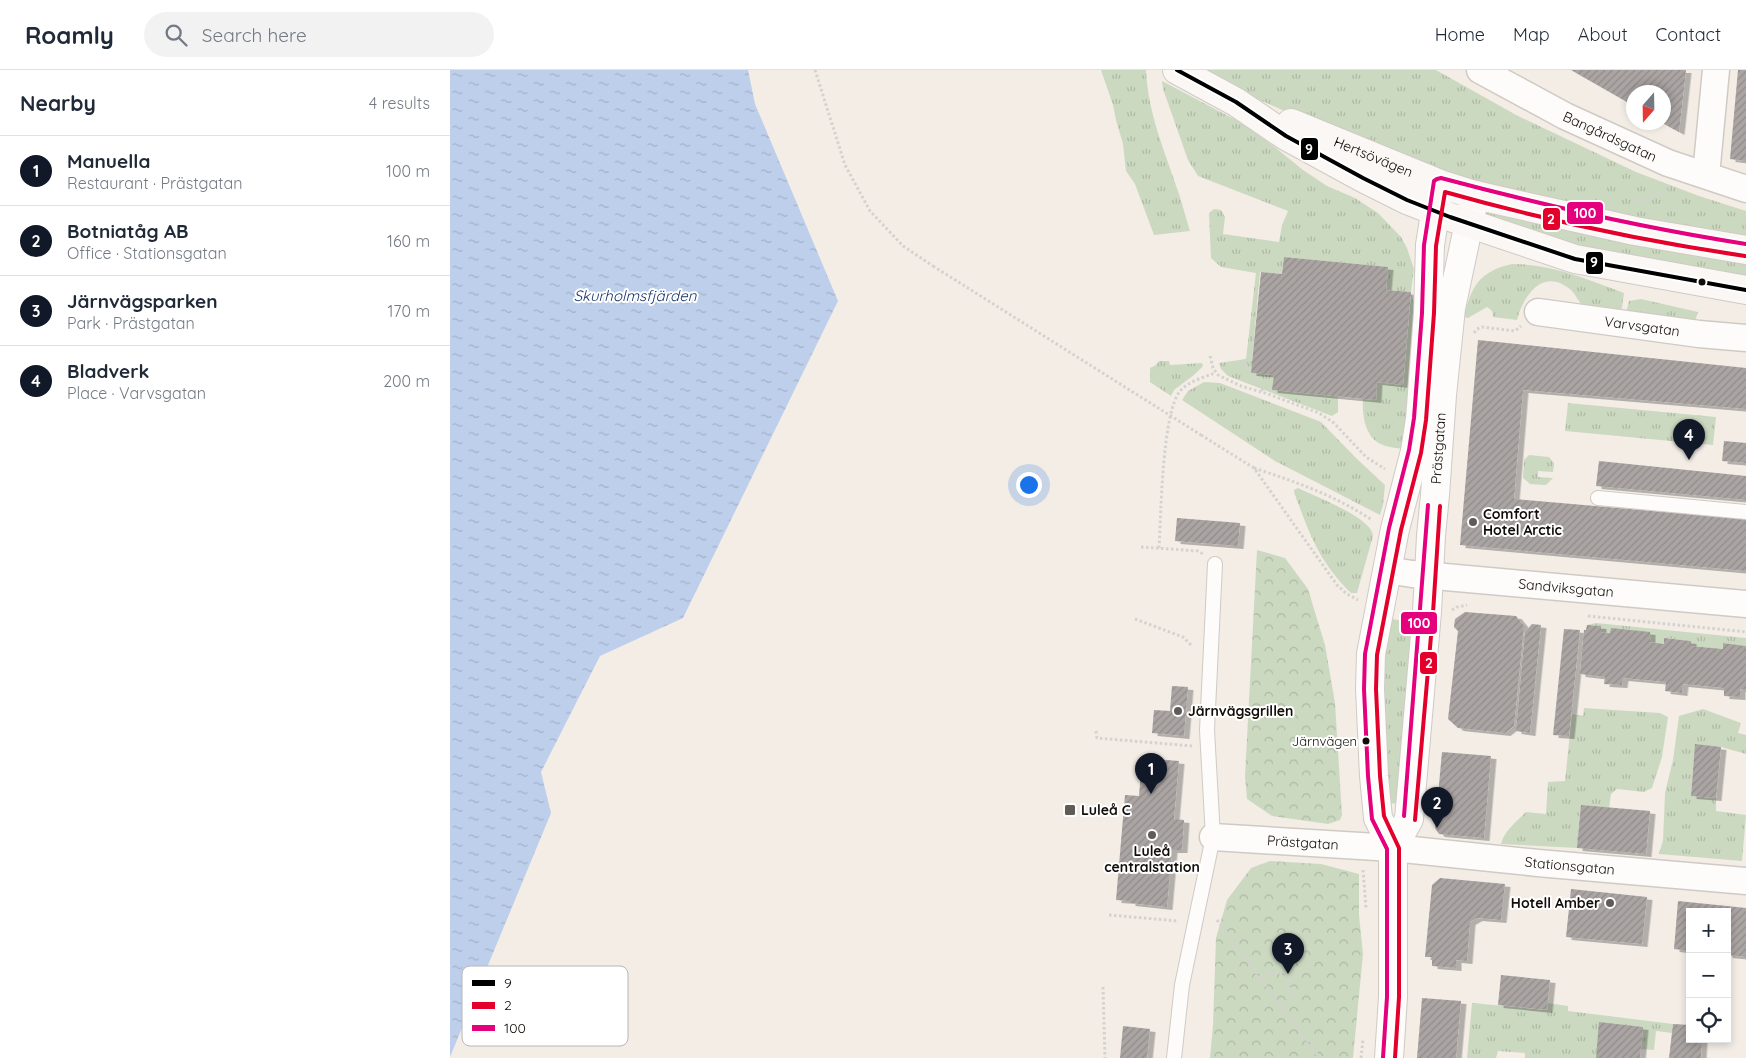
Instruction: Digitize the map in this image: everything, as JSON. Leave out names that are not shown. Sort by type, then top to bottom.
[{"type":"main road","name":"Hertsövägen","points":[[1178,70],[1236,102],[1286,136],[1362,178],[1451,217],[1575,259],[1746,290]]},
{"type":"main road","name":"Hertsövägen","points":[[1236,102],[1456,189],[1635,231],[1746,250]]},
{"type":"street","name":"Bangårdsgatan","points":[[1480,70],[1520,81],[1564,116],[1668,163],[1746,189]]},
{"type":"street","points":[[1706,175],[1716,70]]},
{"type":"street","name":"Prästgatan","points":[[1393,848],[1409,819],[1427,612],[1442,395],[1451,308],[1451,217],[1456,189]]},
{"type":"street","name":"Prästgatan","points":[[1389,1058],[1393,997],[1393,848],[1378,818],[1370,689],[1371,654],[1387,570],[1415,451],[1420,419],[1428,314],[1430,245],[1451,217],[1456,189]]},
{"type":"street","name":"Varvsgatan","points":[[1538,312],[1699,334],[1746,338]]},
{"type":"street","name":"Sandviksgatan","points":[[1387,570],[1428,576],[1746,604]]},
{"type":"street","name":"Prästgatan","points":[[1213,837],[1393,848]]},
{"type":"street","name":"Stationsgatan","points":[[1393,848],[1746,881]]},
{"type":"lane","points":[[1598,498],[1746,512]]},
{"type":"lane","points":[[1174,1058],[1182,985],[1213,837],[1206,730],[1215,564]]},
{"type":"path","points":[[815,70],[845,165],[870,211],[903,246],[1254,468],[1337,586],[1358,600]]},
{"type":"path","points":[[1210,356],[1215,373],[1223,378],[1319,413],[1334,423],[1366,457],[1388,472]]},
{"type":"path","points":[[1244,359],[1249,373],[1257,385],[1268,394]]},
{"type":"path","points":[[1159,548],[1168,426],[1175,398],[1182,389],[1196,380],[1215,373]]},
{"type":"path","points":[[1141,547],[1198,551],[1215,564]]},
{"type":"path","points":[[1450,614],[1457,607],[1475,605]]},
{"type":"path","points":[[1581,616],[1746,632]]},
{"type":"path","points":[[1096,731],[1097,738],[1208,747]]},
{"type":"path","points":[[1362,846],[1367,918]]},
{"type":"path","points":[[1109,915],[1171,921],[1195,920]]},
{"type":"path","points":[[1217,920],[1320,1058]]},
{"type":"path","points":[[1260,977],[1270,973],[1282,974],[1291,981],[1288,1001],[1283,1009]]},
{"type":"path","points":[[1103,987],[1105,1058]]},
{"type":"path","points":[[1362,1058],[1364,1030]]},
{"type":"green space","points":[[1101,70],[1146,70],[1147,86],[1154,117],[1190,231],[1154,235],[1135,184],[1126,171],[1123,144],[1113,105]]},
{"type":"green space","points":[[1202,70],[1436,70],[1518,116],[1636,172],[1699,196],[1746,211],[1746,241],[1485,187],[1309,122],[1233,88]]},
{"type":"green space","points":[[1162,81],[1251,128],[1303,170],[1327,186],[1355,198],[1378,213],[1401,237],[1407,248],[1414,269],[1411,292],[1386,290],[1387,267],[1284,257],[1282,274],[1260,272],[1251,373],[1274,375],[1273,390],[1338,396],[1338,412],[1332,416],[1228,376],[1221,369],[1219,363],[1246,359],[1256,273],[1221,267],[1211,258],[1209,213],[1214,209],[1221,210],[1225,217],[1223,234],[1279,242],[1282,225],[1288,211],[1198,176],[1188,160],[1163,89]]},
{"type":"green space","points":[[1477,213],[1500,213],[1746,262],[1746,279],[1589,251]]},
{"type":"green space","points":[[1512,264],[1555,269],[1624,293],[1622,308],[1615,313],[1586,307],[1582,305],[1572,291],[1562,284],[1553,281],[1544,282],[1530,293],[1520,310],[1517,320],[1493,317],[1492,311],[1487,307],[1468,318],[1464,317],[1470,297],[1479,282],[1492,271]]},
{"type":"green space","points":[[1411,292],[1419,323],[1404,449],[1383,445],[1373,438],[1365,422],[1363,398],[1375,400],[1377,382],[1403,384]]},
{"type":"green space","points":[[1641,299],[1698,312],[1695,321],[1626,313],[1629,301]]},
{"type":"green space","points":[[1159,361],[1169,361],[1170,365],[1202,363],[1203,366],[1174,390],[1171,396],[1150,382],[1150,368]]},
{"type":"green space","points":[[1204,382],[1220,383],[1321,422],[1385,485],[1380,515],[1275,461],[1182,400],[1188,391]]},
{"type":"green space","points":[[1568,403],[1716,417],[1713,445],[1565,431]]},
{"type":"green space","points":[[1529,455],[1549,457],[1554,463],[1553,472],[1538,471],[1538,477],[1553,478],[1546,485],[1530,484],[1523,478],[1524,460]]},
{"type":"green space","points":[[1298,488],[1342,508],[1364,522],[1370,529],[1373,536],[1357,593],[1351,593],[1340,581],[1316,546],[1294,492]]},
{"type":"green space","points":[[1257,550],[1285,558],[1308,589],[1325,645],[1335,703],[1342,815],[1340,820],[1328,824],[1272,816],[1247,799],[1245,776]]},
{"type":"green space","points":[[1391,619],[1414,622],[1409,658],[1408,713],[1401,804],[1389,803],[1384,738],[1383,649]]},
{"type":"green space","points":[[1596,623],[1746,638],[1746,646],[1723,643],[1723,649],[1691,646],[1691,641],[1665,638],[1664,644],[1650,642],[1651,637],[1649,636],[1601,632],[1601,626],[1587,625]]},
{"type":"green space","points":[[1584,708],[1660,713],[1668,717],[1662,757],[1652,788],[1644,792],[1617,789],[1611,794],[1609,808],[1577,848],[1501,844],[1514,823],[1526,812],[1546,814],[1548,782],[1565,781],[1572,714],[1583,716]]},
{"type":"green space","points":[[1703,709],[1741,723],[1738,733],[1746,735],[1746,754],[1721,747],[1695,745],[1691,796],[1716,798],[1716,811],[1746,815],[1742,861],[1659,854],[1663,840],[1665,793],[1673,760],[1679,716]]},
{"type":"green space","points":[[1270,861],[1321,864],[1359,874],[1359,915],[1363,954],[1353,1058],[1210,1058],[1216,938],[1227,900],[1251,868]]},
{"type":"green space","points":[[1472,1003],[1546,1010],[1547,1003],[1568,1006],[1568,1011],[1673,1024],[1672,1033],[1656,1031],[1654,1050],[1640,1049],[1642,1027],[1600,1023],[1596,1058],[1525,1058],[1525,1053],[1498,1051],[1496,1058],[1467,1058]]},
{"type":"water","name":"Skurholmsfjärden","points":[[450,70],[748,70],[755,104],[838,301],[683,618],[600,656],[541,772],[551,813],[488,966],[462,966],[462,1028],[450,1057]]},
{"type":"building","points":[[1571,70],[1686,70],[1679,132],[1671,128],[1671,85],[1626,85],[1626,101]]},
{"type":"building","points":[[1738,70],[1746,70],[1746,161],[1730,159]]},
{"type":"building","points":[[1284,257],[1388,267],[1386,290],[1411,292],[1403,385],[1377,382],[1376,400],[1272,390],[1274,375],[1251,373],[1261,272],[1282,274]]},
{"type":"building","points":[[1478,340],[1746,368],[1746,409],[1523,390],[1514,499],[1746,519],[1746,571],[1460,545]]},
{"type":"building","points":[[1724,441],[1746,443],[1746,463],[1722,461]]},
{"type":"building","points":[[1599,461],[1746,476],[1746,500],[1596,486]]},
{"type":"building","points":[[1177,518],[1240,523],[1238,546],[1175,541]]},
{"type":"building","points":[[1465,612],[1516,616],[1524,626],[1514,726],[1505,733],[1458,728],[1448,719],[1458,631],[1454,627],[1455,619]]},
{"type":"building","points":[[1532,624],[1541,625],[1530,733],[1516,731],[1525,632]]},
{"type":"building","points":[[1587,625],[1601,626],[1601,632],[1610,633],[1611,628],[1650,632],[1650,642],[1664,644],[1664,638],[1691,641],[1691,646],[1723,649],[1723,643],[1746,646],[1746,690],[1740,689],[1740,697],[1724,696],[1724,688],[1683,684],[1682,693],[1665,691],[1666,682],[1623,678],[1622,685],[1604,684],[1605,677],[1580,674],[1584,630],[1586,630]]},
{"type":"building","points":[[1564,629],[1580,630],[1569,736],[1553,735]]},
{"type":"building","name":"Järnvägsgrillen","points":[[1172,686],[1188,687],[1184,736],[1152,733],[1154,710],[1170,711]]},
{"type":"building","points":[[1695,744],[1721,747],[1716,798],[1691,796]]},
{"type":"building","points":[[1442,752],[1491,756],[1484,838],[1439,834],[1435,828]]},
{"type":"building","name":"Luleå centralstation","points":[[1142,758],[1179,761],[1174,819],[1184,820],[1182,850],[1172,850],[1167,907],[1116,900],[1125,795],[1139,796]]},
{"type":"building","points":[[1581,805],[1650,811],[1646,854],[1577,848]]},
{"type":"building","points":[[1440,878],[1505,884],[1501,920],[1477,918],[1470,922],[1467,961],[1456,960],[1456,968],[1432,966],[1432,957],[1425,957],[1432,885]]},
{"type":"building","points":[[1571,889],[1647,897],[1642,944],[1566,937]]},
{"type":"building","points":[[1678,901],[1746,908],[1746,957],[1731,955],[1731,908],[1686,908],[1686,950],[1674,949]]},
{"type":"building","points":[[1501,975],[1550,980],[1547,1010],[1498,1005]]},
{"type":"building","points":[[1422,998],[1461,1001],[1456,1058],[1417,1058]]},
{"type":"building","points":[[1599,1022],[1643,1027],[1640,1058],[1596,1058]]},
{"type":"building","points":[[1673,1024],[1686,1025],[1686,1043],[1702,1043],[1701,1058],[1669,1058]]},
{"type":"building","points":[[1123,1026],[1150,1029],[1147,1058],[1120,1058]]},
{"type":"transit line","name":"9","points":[[1177,70],[1236,102],[1286,136],[1363,178],[1407,200],[1450,217],[1575,259],[1746,290]]},
{"type":"transit line","name":"100","points":[[1383,1058],[1387,997],[1387,849],[1372,819],[1364,689],[1365,654],[1389,528],[1409,450],[1414,418],[1422,313],[1424,245],[1434,181],[1441,178],[1593,215],[1669,231],[1746,244]]},
{"type":"transit line","name":"2","points":[[1395,1058],[1399,997],[1399,848],[1384,816],[1376,689],[1377,655],[1401,530],[1421,453],[1426,420],[1434,313],[1436,246],[1445,192],[1519,212],[1594,229],[1669,244],[1745,256]]},
{"type":"transit line","name":"100","points":[[1404,816],[1428,505]]},
{"type":"transit line","name":"2","points":[[1415,820],[1433,613],[1440,506]]},
{"type":"place","name":"Bladverk","points":[[1689,460]]},
{"type":"place","name":"Comfort Hotel Arctic","points":[[1473,522]]},
{"type":"place","name":"Järnvägsgrillen","points":[[1178,711]]},
{"type":"place","name":"Järnvägen","points":[[1366,741]]},
{"type":"place","name":"Manuella","points":[[1151,794]]},
{"type":"place","name":"Luleå C","points":[[1070,810]]},
{"type":"place","name":"Botniatåg AB","points":[[1437,828]]},
{"type":"place","name":"Luleå centralstation","points":[[1152,835]]},
{"type":"place","name":"Hotell Amber","points":[[1610,903]]},
{"type":"place","name":"Järnvägsparken","points":[[1288,974]]}]
